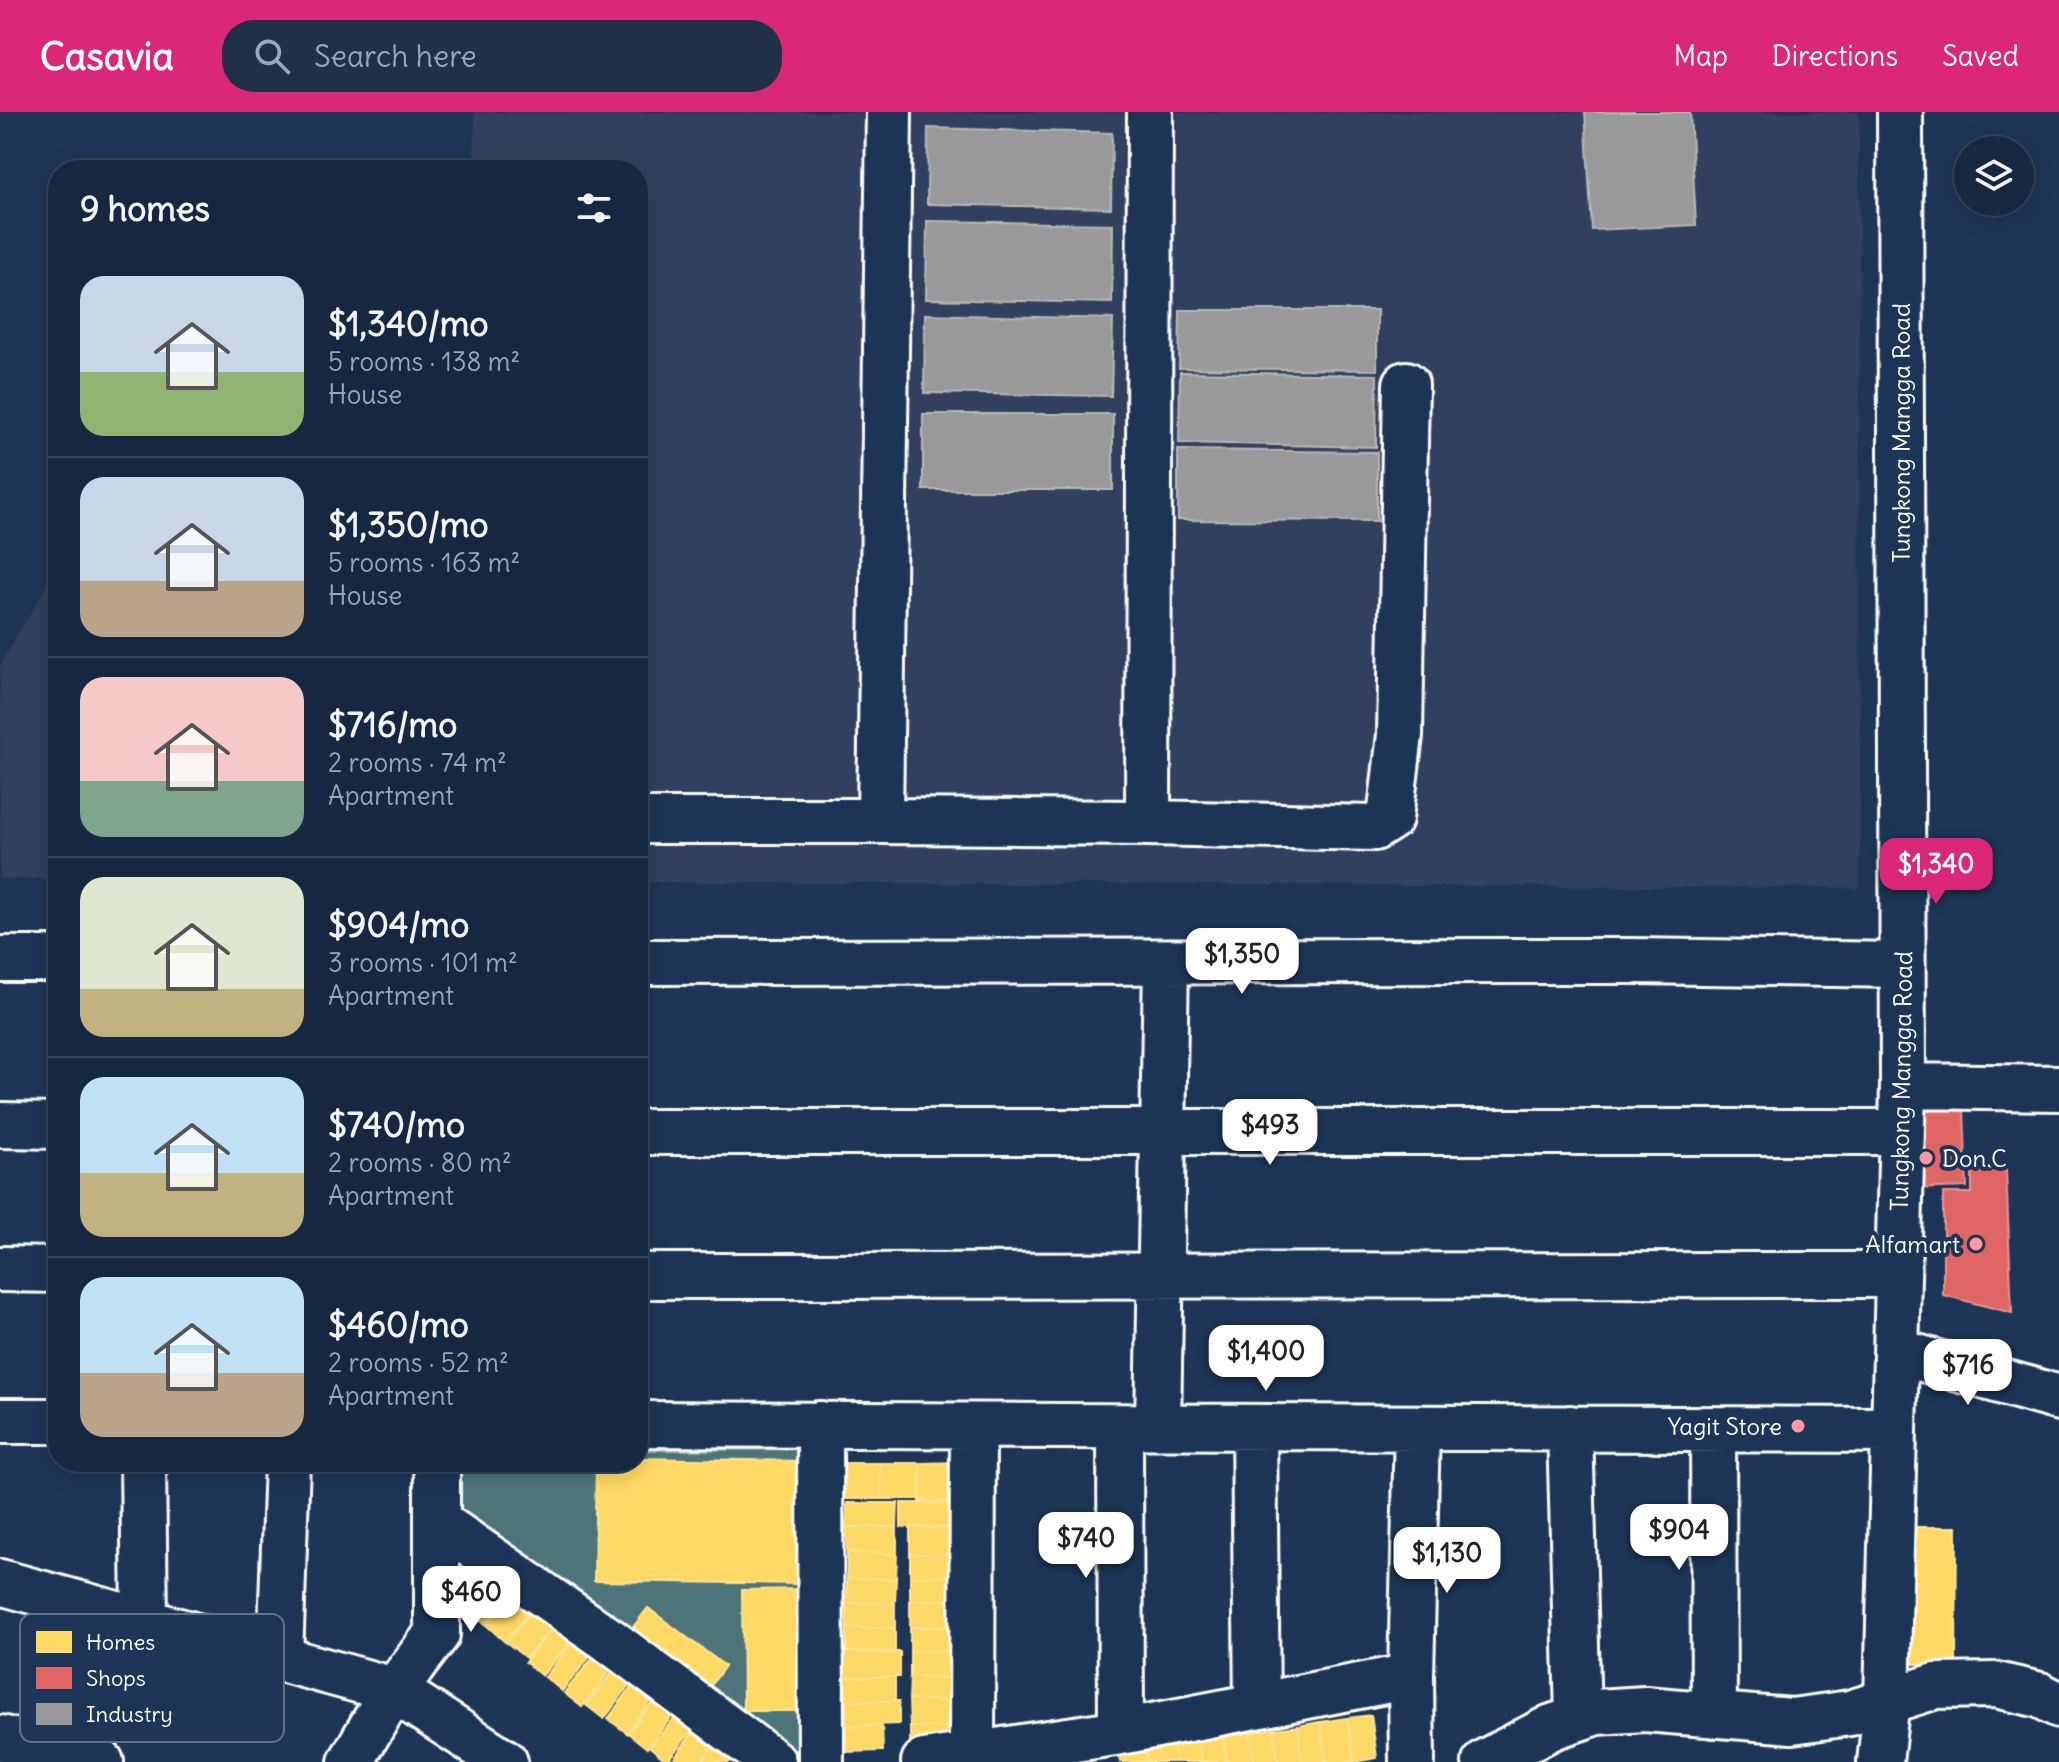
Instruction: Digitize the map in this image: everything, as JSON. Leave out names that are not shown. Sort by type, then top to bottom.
[{"type":"street","points":[[880,821],[889,112]]},
{"type":"street","points":[[1148,823],[1150,112]]},
{"type":"street","name":"Tungkong Mangga Road","points":[[1880,1762],[1887,1700],[1903,1086],[1900,112]]},
{"type":"street","points":[[648,821],[1148,823],[1374,828],[1390,818],[1400,735],[1406,384]]},
{"type":"street","points":[[0,959],[48,959]]},
{"type":"street","points":[[648,962],[1632,961],[1902,965]]},
{"type":"street","points":[[1121,1732],[1139,1427],[1161,1277],[1166,962]]},
{"type":"street","points":[[1903,1086],[2059,1088]]},
{"type":"street","points":[[0,1125],[48,1126]]},
{"type":"street","points":[[648,1132],[1901,1132]]},
{"type":"street","points":[[0,1269],[48,1270]]},
{"type":"street","points":[[648,1276],[1898,1275]]},
{"type":"street","points":[[1896,1351],[2059,1398]]},
{"type":"street","points":[[0,1421],[48,1421]]},
{"type":"street","points":[[648,1424],[1894,1430]]},
{"type":"street","points":[[820,1424],[821,1762]]},
{"type":"street","points":[[972,1755],[973,1426]]},
{"type":"street","points":[[1254,1427],[1257,1706]]},
{"type":"street","points":[[1412,1762],[1417,1428]]},
{"type":"street","points":[[1570,1428],[1578,1718]]},
{"type":"street","points":[[1713,1429],[1714,1715]]},
{"type":"street","points":[[143,1472],[145,1614]]},
{"type":"street","points":[[282,1614],[287,1472]]},
{"type":"street","points":[[351,1762],[394,1690],[437,1634],[437,1472]]},
{"type":"street","points":[[438,1522],[609,1640],[773,1762]]},
{"type":"street","points":[[0,1582],[119,1614]]},
{"type":"street","points":[[284,1659],[394,1690],[505,1762]]},
{"type":"street","points":[[924,1762],[1121,1732],[1411,1676]]},
{"type":"street","points":[[1485,1762],[1552,1727],[1597,1712],[1645,1709],[1792,1721],[1850,1713],[1936,1686],[1996,1685],[2040,1695],[2059,1705]]},
{"type":"street","points":[[0,1738],[101,1762]]},
{"type":"shaded area","points":[[475,112],[1859,112],[1860,888],[648,882],[648,160],[474,160]]},
{"type":"shaded area","points":[[48,583],[48,879],[0,879],[0,665]]},
{"type":"green space","points":[[812,1449],[815,1762],[787,1762],[455,1512],[456,1472],[648,1472],[648,1450]]},
{"type":"building: Homes","points":[[648,1458],[805,1461],[803,1584],[594,1581],[596,1472],[648,1472]]},
{"type":"building: Homes","points":[[963,1462],[964,1501],[920,1501],[920,1463]]},
{"type":"building: Homes","points":[[839,1463],[880,1463],[881,1499],[845,1499]]},
{"type":"building: Homes","points":[[880,1463],[920,1463],[920,1499],[881,1499]]},
{"type":"building: Homes","points":[[847,1503],[898,1503],[897,1527],[846,1527]]},
{"type":"building: Homes","points":[[901,1503],[960,1503],[959,1528],[901,1527]]},
{"type":"building: Homes","points":[[846,1527],[897,1527],[897,1554],[847,1552]]},
{"type":"building: Homes","points":[[1911,1527],[1957,1527],[1956,1665],[1909,1664]]},
{"type":"building: Homes","points":[[910,1528],[959,1528],[959,1554],[910,1554]]},
{"type":"building: Homes","points":[[847,1552],[897,1554],[896,1579],[847,1578]]},
{"type":"building: Homes","points":[[910,1554],[959,1554],[959,1576],[910,1576]]},
{"type":"building: Homes","points":[[493,1574],[514,1590],[486,1625],[465,1609]]},
{"type":"building: Homes","points":[[910,1576],[959,1576],[959,1600],[910,1600]]},
{"type":"building: Homes","points":[[847,1578],[896,1579],[895,1603],[846,1603]]},
{"type":"building: Homes","points":[[812,1589],[813,1711],[743,1711],[742,1590]]},
{"type":"building: Homes","points":[[515,1591],[534,1607],[505,1642],[486,1625]]},
{"type":"building: Homes","points":[[910,1600],[959,1600],[959,1627],[910,1627]]},
{"type":"building: Homes","points":[[846,1603],[895,1603],[895,1628],[847,1628]]},
{"type":"building: Homes","points":[[534,1608],[554,1625],[526,1658],[506,1642]]},
{"type":"building: Homes","points":[[648,1608],[725,1666],[704,1695],[626,1636]]},
{"type":"building: Homes","points":[[555,1625],[573,1639],[542,1676],[525,1662]]},
{"type":"building: Homes","points":[[910,1627],[959,1627],[959,1651],[910,1651]]},
{"type":"building: Homes","points":[[847,1628],[895,1628],[895,1653],[846,1652]]},
{"type":"building: Homes","points":[[574,1640],[592,1654],[562,1691],[545,1677]]},
{"type":"building: Homes","points":[[910,1651],[954,1651],[953,1678],[910,1676]]},
{"type":"building: Homes","points":[[838,1652],[900,1652],[900,1677],[838,1677]]},
{"type":"building: Homes","points":[[594,1656],[611,1670],[582,1707],[564,1693]]},
{"type":"building: Homes","points":[[614,1670],[631,1683],[604,1719],[586,1705]]},
{"type":"building: Homes","points":[[910,1676],[953,1678],[952,1701],[909,1700]]},
{"type":"building: Homes","points":[[846,1677],[895,1677],[895,1701],[846,1701]]},
{"type":"building: Homes","points":[[634,1683],[653,1697],[627,1733],[608,1719]]},
{"type":"building: Homes","points":[[658,1695],[677,1710],[647,1748],[628,1733]]},
{"type":"building: Homes","points":[[909,1700],[952,1701],[952,1727],[910,1727]]},
{"type":"building: Homes","points":[[846,1701],[899,1701],[899,1724],[846,1726]]},
{"type":"building: Homes","points":[[1371,1715],[1377,1758],[1354,1762],[1347,1718]]},
{"type":"building: Homes","points":[[676,1716],[693,1729],[667,1761],[650,1747]]},
{"type":"building: Homes","points":[[1347,1718],[1354,1762],[1326,1762],[1320,1722]]},
{"type":"building: Homes","points":[[1320,1722],[1326,1762],[1302,1762],[1298,1726]]},
{"type":"building: Homes","points":[[882,1725],[883,1751],[846,1752],[846,1726]]},
{"type":"building: Homes","points":[[1298,1726],[1302,1762],[1278,1762],[1274,1729]]},
{"type":"building: Homes","points":[[910,1727],[952,1727],[953,1751],[910,1751]]},
{"type":"building: Homes","points":[[696,1728],[716,1742],[701,1762],[671,1762]]},
{"type":"building: Homes","points":[[1274,1729],[1278,1762],[1254,1762],[1250,1733]]},
{"type":"building: Homes","points":[[1250,1733],[1254,1762],[1227,1762],[1223,1737]]},
{"type":"building: Homes","points":[[1223,1737],[1227,1762],[1202,1762],[1198,1741]]},
{"type":"building: Homes","points":[[720,1738],[738,1751],[730,1762],[702,1762]]},
{"type":"building: Homes","points":[[1198,1741],[1202,1762],[1176,1762],[1173,1744]]},
{"type":"building: Homes","points":[[1173,1744],[1176,1762],[1148,1762],[1145,1749]]},
{"type":"building: Homes","points":[[1145,1749],[1148,1762],[1120,1762],[1118,1753]]},
{"type":"building: Shops","points":[[1964,1109],[1967,1187],[1912,1189],[1909,1111]]},
{"type":"building: Shops","name":"Alfamart","points":[[1972,1169],[2006,1169],[2012,1313],[1943,1295],[1943,1193],[1972,1193]]},
{"type":"building: Industry","points":[[1585,112],[1690,112],[1696,225],[1592,230]]},
{"type":"building: Industry","points":[[928,128],[1112,133],[1111,208],[927,204]]},
{"type":"building: Industry","points":[[927,221],[1113,224],[1112,303],[926,299]]},
{"type":"building: Industry","points":[[1180,310],[1377,310],[1377,370],[1179,368]]},
{"type":"building: Industry","points":[[925,314],[1113,319],[1111,396],[924,393]]},
{"type":"building: Industry","points":[[1180,372],[1377,375],[1376,447],[1179,443]]},
{"type":"building: Industry","points":[[923,414],[1113,414],[1113,490],[923,490]]},
{"type":"building: Industry","points":[[1178,450],[1377,452],[1377,521],[1178,520]]},
{"type":"place","name":"Don.C","points":[[1926,1158]]},
{"type":"place","name":"Alfamart","points":[[1976,1244]]},
{"type":"place","name":"Yagit Store","points":[[1798,1426]]}]
